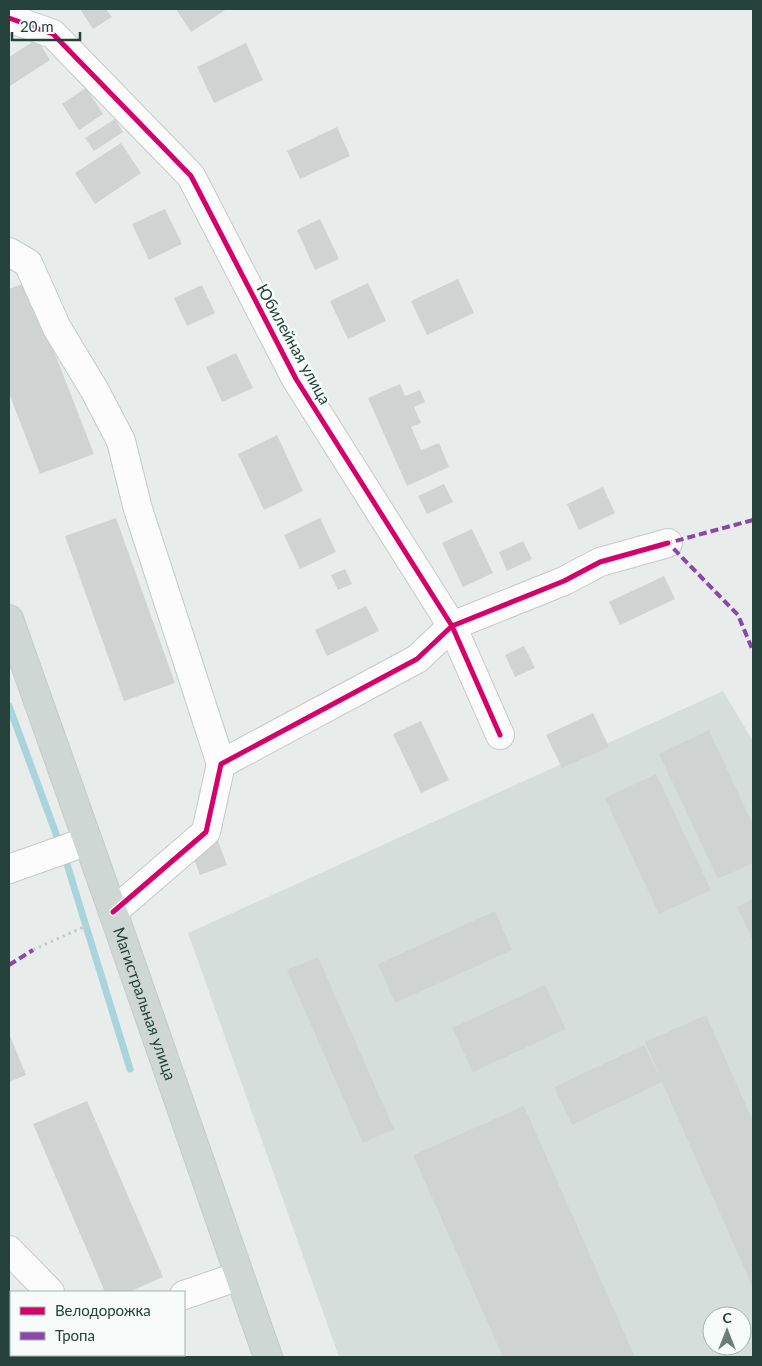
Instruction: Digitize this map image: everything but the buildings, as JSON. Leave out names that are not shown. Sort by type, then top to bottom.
[{"type":"main road","name":"Магистральная улица","points":[[9,618],[88,841],[103,917],[268,1357]]},
{"type":"street","name":"Юбилейная улица","points":[[9,18],[53,34],[191,176],[296,379],[452,626],[500,735]]},
{"type":"street","points":[[9,252],[28,263],[57,328],[95,391],[121,442],[138,509],[221,764],[206,832],[103,917]]},
{"type":"street","points":[[221,764],[417,659],[452,626],[564,581],[600,562],[668,543]]},
{"type":"street","points":[[9,869],[88,841]]},
{"type":"street","points":[[9,1250],[49,1291]]},
{"type":"street","points":[[185,1295],[239,1276]]},
{"type":"path","points":[[33,950],[103,917]]},
{"type":"shaded area","points":[[723,691],[753,741],[753,1357],[339,1357],[188,933]]},
{"type":"waterway","points":[[9,706],[59,842]]},
{"type":"waterway","points":[[66,861],[130,1069]]},
{"type":"marked path","points":[[753,520],[668,543],[738,615],[753,651]]},
{"type":"marked path","points":[[9,965],[33,950]]},
{"type":"cycle path","points":[[9,18],[53,34],[191,176],[296,379],[452,626],[500,735]]},
{"type":"cycle path","points":[[113,912],[206,832],[221,764],[417,659],[452,626],[564,581],[600,562],[668,543]]}]
